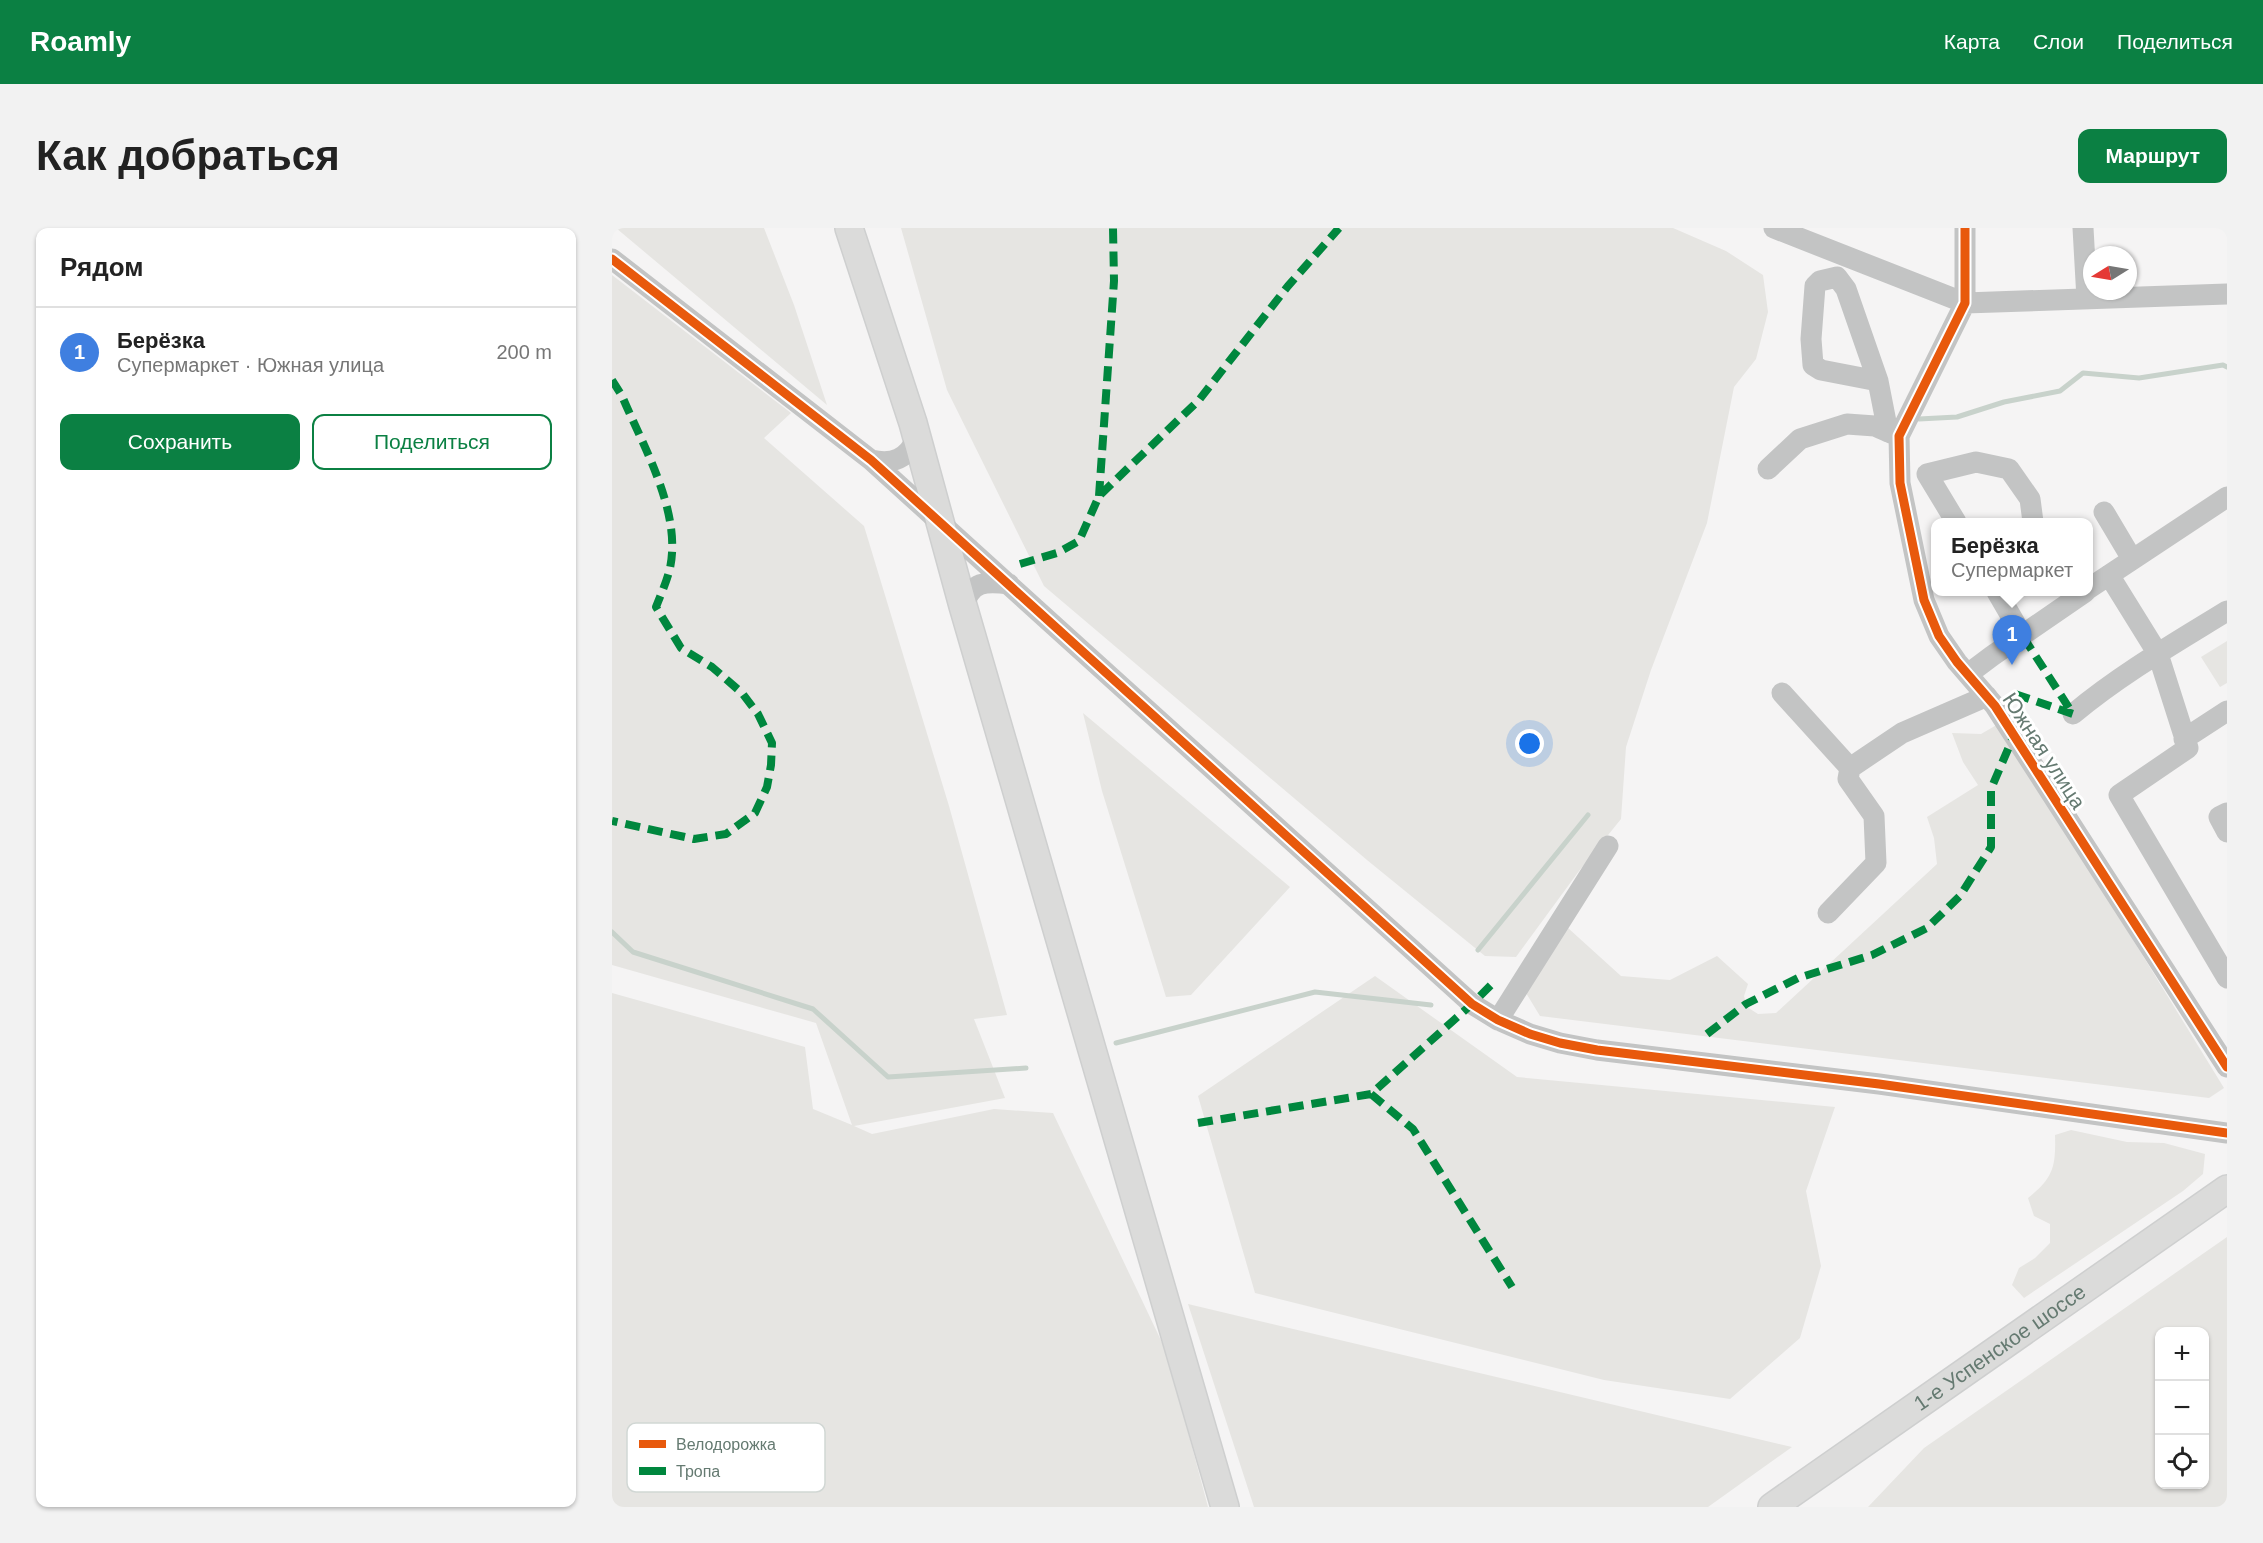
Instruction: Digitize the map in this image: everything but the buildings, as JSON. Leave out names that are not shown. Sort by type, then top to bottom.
[{"type":"main road","points":[[849,228],[917,438],[963,606],[1226,1507]]},
{"type":"main road","name":"1-е Успенское шоссе","points":[[1772,1507],[2227,1189]]},
{"type":"street","points":[[1965,228],[1965,303]]},
{"type":"street","points":[[2083,228],[2084,246]]},
{"type":"street","points":[[1777,229],[1965,303],[2083,299]]},
{"type":"street","points":[[612,259],[871,460],[1472,1004],[1498,1020],[1530,1034],[1560,1043],[1598,1050],[1879,1084],[2227,1133]]},
{"type":"street","points":[[1878,381],[1821,370],[1813,365],[1812,318],[1815,286],[1820,281],[1837,277],[1846,289],[1878,381],[1893,434]]},
{"type":"street","points":[[2137,297],[2227,294]]},
{"type":"street","name":"Южная улица","points":[[1965,303],[1893,434],[1900,483],[1924,600],[1939,636],[1987,696],[2227,1067]]},
{"type":"street","points":[[1768,469],[1800,439],[1846,424],[1875,426],[1893,434]]},
{"type":"street","points":[[871,460],[890,463],[900,459],[912,449],[917,438]]},
{"type":"street","points":[[1954,518],[1927,474],[1976,462],[2009,469],[2030,499],[2032,518]]},
{"type":"street","points":[[2093,584],[2227,497]]},
{"type":"street","points":[[2104,512],[2132,559]]},
{"type":"street","points":[[2109,575],[2158,654],[2188,748],[2119,795],[2227,978]]},
{"type":"street","points":[[963,606],[967,596],[975,587],[990,582],[1009,584]]},
{"type":"street","points":[[2000,596],[2022,635]]},
{"type":"street","points":[[1968,674],[2073,596]]},
{"type":"street","points":[[2073,714],[2158,654],[2227,611]]},
{"type":"street","points":[[1782,693],[1850,768]]},
{"type":"street","points":[[1828,913],[1876,863],[1874,816],[1848,780],[1850,768],[1902,733],[1987,696]]},
{"type":"street","points":[[2184,739],[2226,714]]},
{"type":"street","points":[[2227,813],[2219,818],[2227,831]]},
{"type":"street","points":[[1498,1020],[1608,846]]},
{"type":"shaded area","points":[[616,228],[764,228],[794,305],[827,405]]},
{"type":"shaded area","points":[[901,228],[1673,228],[1726,251],[1763,275],[1768,312],[1756,359],[1734,387],[1707,523],[1651,670],[1626,747],[1621,819],[1579,871],[1516,957],[1485,956],[1367,860],[1044,586],[947,390]]},
{"type":"shaded area","points":[[612,275],[791,413],[764,438],[864,526],[949,806],[1007,1015],[974,1019],[1005,1098],[854,1126],[872,1134],[994,1109],[1053,1113],[1167,1353],[1208,1507],[612,1507],[612,993],[805,1047],[813,1109],[852,1125],[816,1023],[612,965]]},
{"type":"shaded area","points":[[2227,641],[2227,683],[2220,687],[2201,657]]},
{"type":"shaded area","points":[[1083,713],[1290,887],[1191,995],[1166,997],[1102,791]]},
{"type":"shaded area","points":[[2000,723],[2224,1088],[2209,1098],[1540,1016],[1526,993],[1568,928],[1621,976],[1670,980],[1717,956],[1748,984],[1744,996],[1747,1007],[1758,1014],[1776,1013],[1937,864],[1934,838],[1927,817],[1978,785],[1963,762],[1952,733],[1981,734]]},
{"type":"shaded area","points":[[1375,976],[1517,1077],[1835,1107],[1806,1191],[1821,1266],[1800,1338],[1730,1399],[1604,1380],[1255,1293],[1198,1096]]},
{"type":"shaded area","points":[[2071,1130],[2127,1142],[2164,1143],[2205,1154],[2203,1174],[2183,1191],[2024,1298],[2012,1285],[2019,1268],[2035,1258],[2050,1243],[2050,1224],[2034,1216],[2028,1198],[2043,1184],[2051,1171],[2055,1156],[2055,1135]]},
{"type":"shaded area","points":[[2227,1237],[2227,1507],[1868,1507],[1924,1448]]},
{"type":"shaded area","points":[[1188,1304],[1792,1447],[1708,1507],[1254,1507]]},
{"type":"waterway","points":[[1919,419],[1957,417],[2004,402],[2060,391],[2083,373],[2139,378],[2223,365],[2227,367]]},
{"type":"waterway","points":[[1478,950],[1588,815]]},
{"type":"waterway","points":[[612,932],[633,952],[813,1009],[888,1077],[1026,1068]]},
{"type":"waterway","points":[[1116,1043],[1315,992],[1431,1005]]},
{"type":"marked path","points":[[1099,496],[1114,281],[1113,228]]},
{"type":"marked path","points":[[1020,564],[1057,553],[1079,541],[1099,496],[1199,400],[1288,286],[1339,228]]},
{"type":"marked path","points":[[612,380],[622,396],[650,458],[666,502],[671,525],[670,568],[656,607],[681,648],[712,667],[742,693],[758,714],[772,743],[767,787],[755,813],[726,834],[694,839],[612,821]]},
{"type":"marked path","points":[[2015,694],[2073,714],[2022,635]]},
{"type":"marked path","points":[[1707,1034],[1746,1004],[1798,978],[1872,955],[1927,928],[1960,896],[1991,847],[1991,789],[2014,735]]},
{"type":"marked path","points":[[1198,1123],[1371,1094],[1496,980]]},
{"type":"marked path","points":[[1371,1094],[1413,1129],[1512,1287]]},
{"type":"cycle path","points":[[1965,228],[1965,303],[1899,436],[1900,483],[1924,600],[1939,636],[1957,662],[1995,706],[2227,1067]]},
{"type":"cycle path","points":[[612,259],[871,460],[1472,1004],[1498,1020],[1530,1034],[1597,1050],[1879,1084],[2227,1133]]},
{"type":"place","name":"Берёзка","points":[[2012,665]]}]
